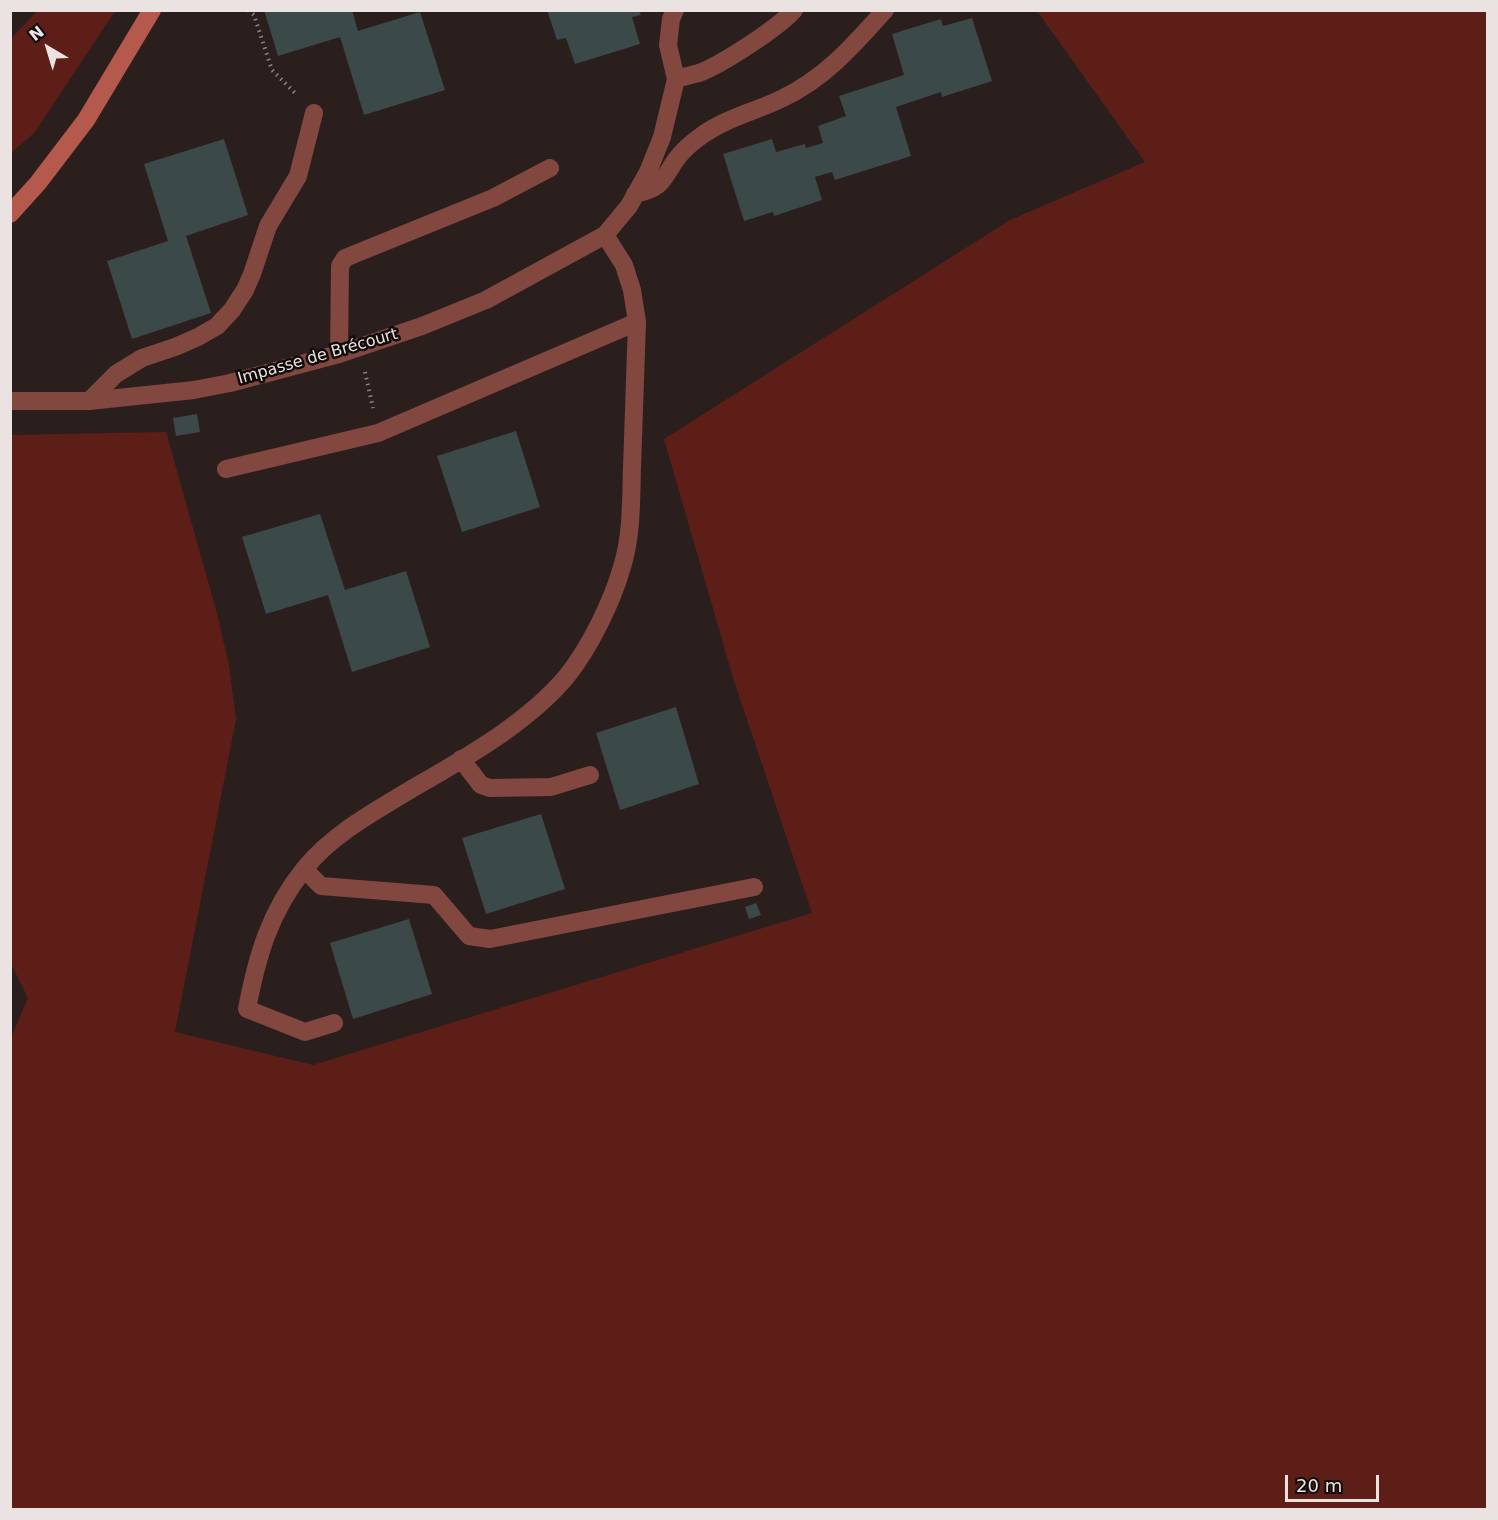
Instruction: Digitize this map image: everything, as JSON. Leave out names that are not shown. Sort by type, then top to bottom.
[{"type":"street","points":[[10,214],[38,183],[86,120],[152,10]]},
{"type":"street","points":[[334,1023],[305,1032],[247,1009],[262,942],[285,897],[304,868],[339,834],[462,759],[538,705],[567,675],[593,635],[623,566],[629,530],[637,322],[632,290],[624,265],[605,235],[629,206],[648,172],[662,137],[676,79],[668,45],[671,19],[675,10]]},
{"type":"street","points":[[676,79],[701,72],[728,57],[766,33],[794,10]]},
{"type":"street","points":[[635,194],[659,186],[686,148],[721,123],[780,100],[811,83],[841,58],[885,10]]},
{"type":"street","points":[[88,401],[116,374],[142,358],[198,337],[217,326],[232,310],[252,274],[268,226],[298,176],[314,113]]},
{"type":"street","points":[[339,354],[340,266],[345,258],[493,198],[550,168]]},
{"type":"street","name":"Impasse de Brécourt","points":[[10,401],[88,401],[194,390],[230,383],[339,354],[422,326],[486,300],[605,235]]},
{"type":"street","points":[[226,469],[378,433],[637,322]]},
{"type":"street","points":[[462,759],[481,785],[490,788],[551,787],[590,775]]},
{"type":"street","points":[[304,868],[321,886],[434,895],[469,936],[490,939],[753,887]]},
{"type":"path","points":[[248,10],[254,15],[272,70],[314,113]]},
{"type":"path","points":[[359,347],[378,433]]},
{"type":"shaded area","points":[[37,11],[115,11],[35,132],[11,153],[11,39]]},
{"type":"shaded area","points":[[1037,11],[1487,11],[1487,1509],[11,1509],[10,1040],[28,998],[10,962],[11,435],[166,432],[218,617],[229,666],[236,719],[175,1032],[313,1065],[812,913],[734,681],[664,439],[1010,220],[1145,162]]},
{"type":"building","points":[[264,10],[352,10],[358,31],[420,12],[445,90],[364,115],[340,37],[278,56]]},
{"type":"building","points":[[547,10],[639,10],[641,15],[632,17],[640,44],[575,64],[566,38],[557,40]]},
{"type":"building","points":[[972,18],[992,81],[942,97],[941,92],[896,107],[911,156],[835,180],[832,172],[815,177],[822,200],[774,216],[773,212],[744,221],[723,154],[772,139],[776,152],[805,144],[806,148],[823,143],[818,126],[846,116],[839,96],[904,75],[892,34],[941,19],[943,26]]},
{"type":"building","points":[[224,139],[248,215],[186,236],[211,313],[132,339],[107,261],[168,241],[144,164]]},
{"type":"building","points":[[197,414],[200,432],[176,436],[173,418]]},
{"type":"building","points":[[516,431],[540,507],[462,532],[437,456]]},
{"type":"building","points":[[320,514],[345,590],[406,571],[430,647],[352,672],[328,595],[266,614],[242,537]]},
{"type":"building","points":[[676,707],[699,784],[620,810],[596,733]]},
{"type":"building","points":[[541,814],[565,889],[486,914],[462,838]]},
{"type":"building","points":[[756,903],[761,915],[749,919],[745,907]]},
{"type":"building","points":[[409,919],[432,994],[353,1019],[330,943]]}]
